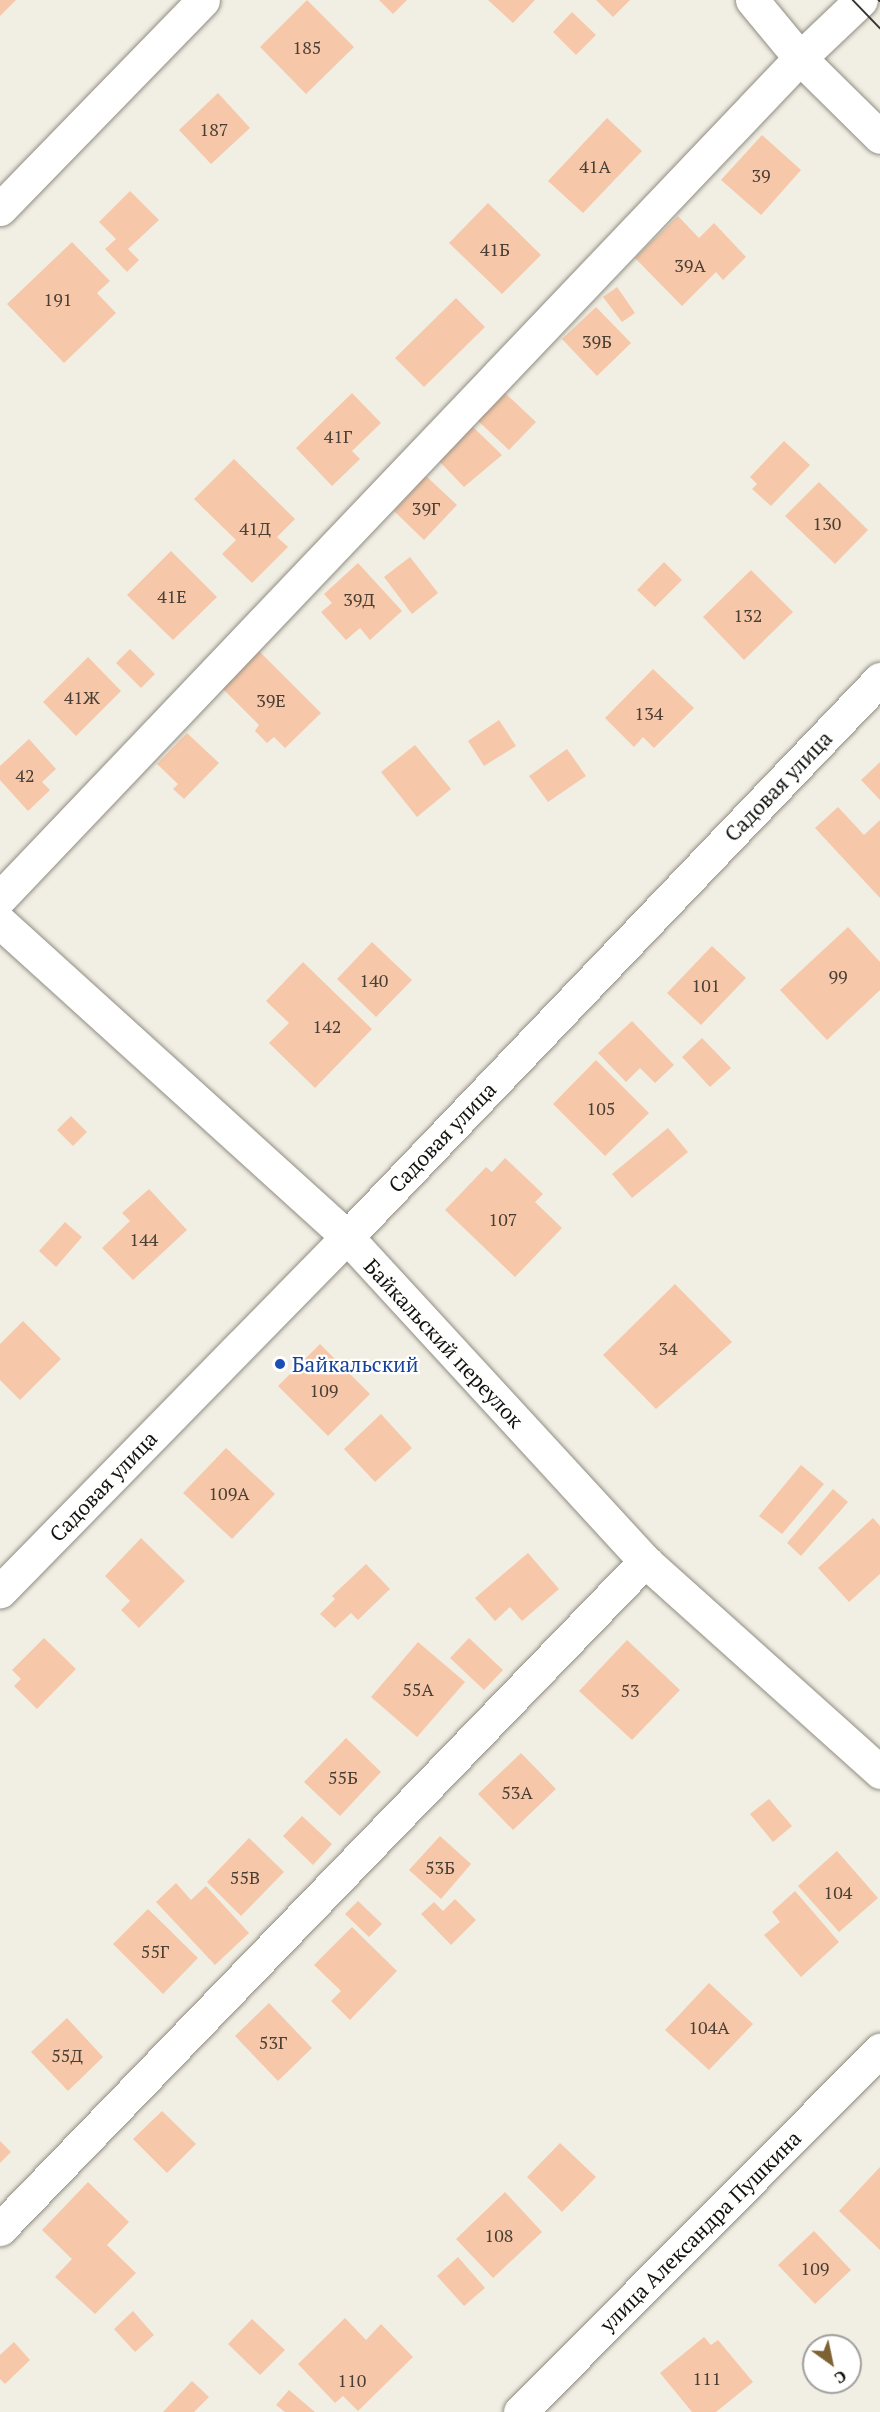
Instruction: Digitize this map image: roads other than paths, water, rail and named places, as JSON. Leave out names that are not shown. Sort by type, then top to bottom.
[{"type":"street","points":[[0,209],[203,0]]},
{"type":"street","points":[[752,0],[800,58],[880,137]]},
{"type":"street","points":[[0,898],[800,58],[861,0]]},
{"type":"street","name":"Садовая улица","points":[[0,1591],[347,1237],[880,679]]},
{"type":"street","name":"Байкальский переулок","points":[[0,922],[347,1237],[645,1562],[880,1772]]},
{"type":"street","points":[[0,2229],[645,1562]]},
{"type":"street","name":"улица Александра Пушкина","points":[[520,2412],[880,2050]]},
{"type":"tram line","points":[[853,0],[880,28]]},
{"type":"place","name":"Байкальский","points":[[280,1364]]}]
